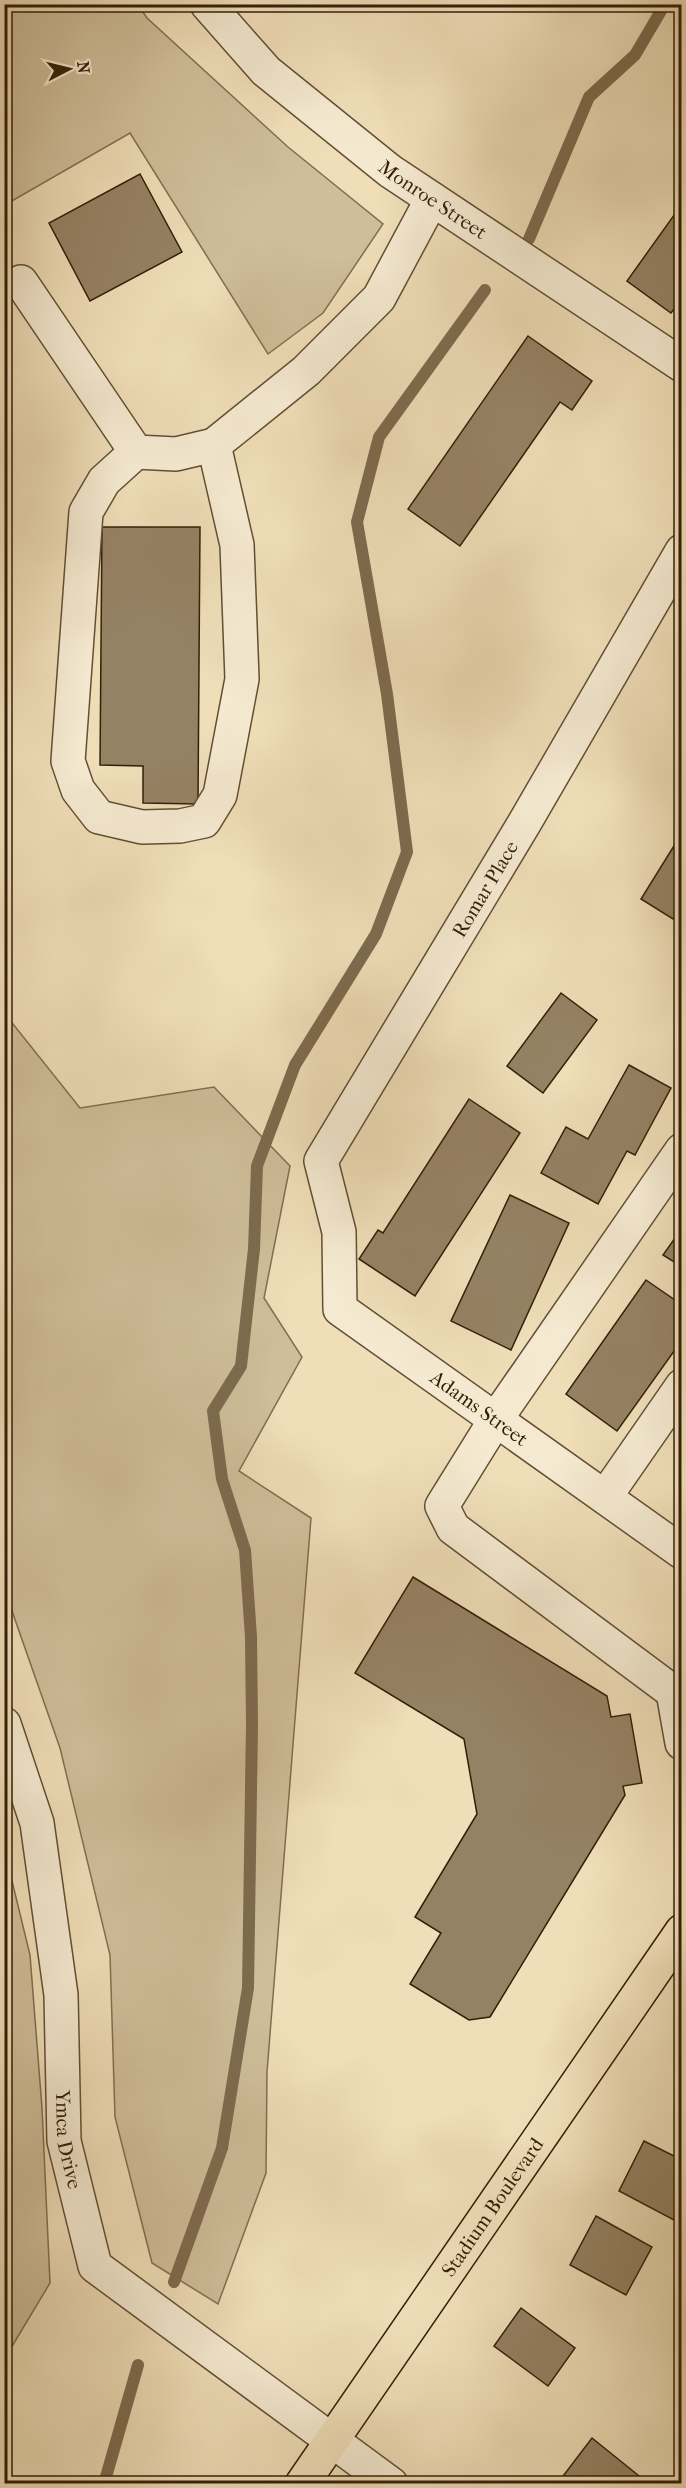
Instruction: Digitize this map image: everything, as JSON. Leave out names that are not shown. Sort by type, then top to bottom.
[{"type":"main road","name":"Stadium Boulevard","points":[[302,2484],[681,1931]]},
{"type":"street","name":"Monroe Street","points":[[207,4],[266,71],[390,171],[679,357]]},
{"type":"street","points":[[214,445],[237,545],[242,679],[220,795],[204,821],[180,826],[142,827],[99,817],[78,789],[69,761],[86,512],[104,481],[136,452],[176,454],[214,445],[306,371],[379,298],[432,199]]},
{"type":"street","points":[[21,282],[136,452]]},
{"type":"street","name":"Romar Place","points":[[339,1232],[321,1161],[525,822],[681,551]]},
{"type":"street","points":[[681,1150],[496,1419],[442,1506],[453,1528],[677,1685],[681,1743]]},
{"type":"street","name":"Adams Street","points":[[339,1232],[340,1309],[681,1552]]},
{"type":"street","points":[[605,1497],[681,1386]]},
{"type":"street","name":"Ymca Drive","points":[[4,1724],[37,1823],[61,1995],[64,2140],[95,2266],[391,2484]]},
{"type":"shaded area","points":[[5,5],[138,5],[147,18],[288,147],[383,224],[323,313],[268,354],[130,133],[5,205]]},
{"type":"shaded area","points":[[5,1014],[80,1108],[214,1087],[290,1166],[264,1298],[302,1357],[239,1471],[311,1518],[267,2072],[266,2173],[218,2304],[152,2263],[115,2117],[110,1955],[60,1748],[5,1591]]},
{"type":"shaded area","points":[[5,1852],[30,1955],[42,2108],[50,2283],[5,2358]]},
{"type":"building","points":[[140,174],[182,252],[90,301],[49,223]]},
{"type":"building","points":[[682,204],[682,299],[671,313],[627,281]]},
{"type":"building","points":[[528,336],[592,381],[572,410],[560,402],[460,546],[408,509]]},
{"type":"building","points":[[102,527],[200,527],[198,804],[143,803],[143,766],[100,765]]},
{"type":"building","points":[[682,833],[682,906],[673,919],[641,899]]},
{"type":"building","points":[[561,993],[597,1020],[543,1093],[507,1066]]},
{"type":"building","points":[[629,1065],[671,1088],[635,1155],[627,1151],[598,1204],[541,1173],[566,1127],[588,1139]]},
{"type":"building","points":[[469,1099],[520,1133],[415,1296],[359,1259],[378,1230],[383,1233]]},
{"type":"building","points":[[510,1195],[569,1223],[511,1350],[451,1321]]},
{"type":"building","points":[[682,1228],[682,1267],[663,1255]]},
{"type":"building","points":[[646,1280],[682,1305],[682,1340],[617,1431],[566,1394]]},
{"type":"building","points":[[413,1577],[607,1696],[611,1717],[630,1714],[642,1783],[623,1786],[625,1795],[490,2017],[469,2020],[410,1984],[441,1933],[415,1917],[477,1814],[464,1739],[355,1673]]},
{"type":"building","points":[[644,2141],[682,2160],[682,2206],[674,2220],[619,2191]]},
{"type":"building","points":[[596,2216],[652,2247],[626,2295],[570,2265]]},
{"type":"building","points":[[521,2308],[575,2348],[548,2386],[494,2346]]},
{"type":"building","points":[[592,2438],[649,2484],[557,2484]]},
{"type":"waterway","points":[[529,239],[589,97],[635,55],[665,4]]},
{"type":"waterway","points":[[174,2282],[222,2148],[248,1988],[251,1637],[245,1550],[222,1479],[213,1411],[241,1366],[254,1249],[257,1166],[295,1065],[376,934],[407,852],[387,694],[357,522],[379,437],[485,290]]},
{"type":"waterway","points":[[104,2484],[138,2365]]}]
